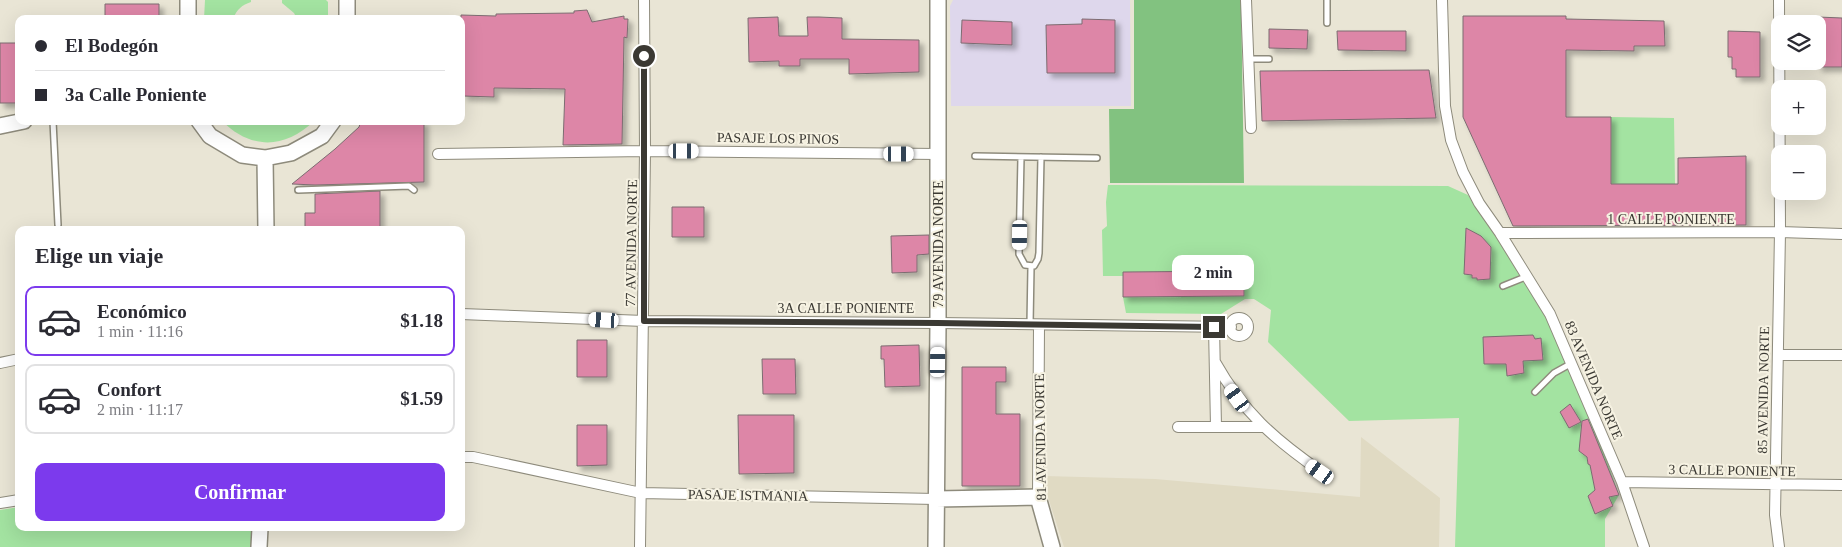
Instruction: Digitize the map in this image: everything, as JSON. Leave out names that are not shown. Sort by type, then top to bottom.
[{"type":"main road","points":[[188,0],[188,15]]},
{"type":"main road","points":[[347,0],[347,15]]},
{"type":"main road","name":"79 AVENIDA NORTE","points":[[936,547],[938,0]]},
{"type":"main road","points":[[0,126],[15,123]]},
{"type":"main road","points":[[202,125],[210,136],[242,155],[265,158],[291,153],[322,136],[330,125]]},
{"type":"main road","points":[[265,158],[266,226]]},
{"type":"main road","name":"PASAJE ISTMANIA","points":[[936,499],[1038,497]]},
{"type":"main road","name":"81 AVENIDA NORTE","points":[[1038,497],[1052,547]]},
{"type":"main road","points":[[259,547],[260,531]]},
{"type":"street","name":"77 AVENIDA NORTE","points":[[640,547],[644,321],[644,0]]},
{"type":"street","points":[[1246,0],[1251,128]]},
{"type":"street","name":"83 AVENIDA NORTE","points":[[1442,0],[1445,106],[1451,140],[1463,172],[1479,202],[1528,276],[1550,314],[1622,482],[1644,547]]},
{"type":"street","name":"85 AVENIDA NORTE","points":[[1779,0],[1780,232],[1775,484],[1775,515],[1779,547]]},
{"type":"street","name":"PASAJE LOS PINOS","points":[[438,154],[645,151],[938,154]]},
{"type":"street","name":"1 CALLE PONIENTE","points":[[1500,233],[1780,232],[1842,234]]},
{"type":"street","name":"3A CALLE PONIENTE","points":[[465,314],[644,321],[1230,327]]},
{"type":"street","name":"81 AVENIDA NORTE","points":[[1034,324],[1038,497]]},
{"type":"street","points":[[1214,327],[1216,427]]},
{"type":"street","points":[[1778,355],[1842,355]]},
{"type":"street","points":[[0,363],[15,360]]},
{"type":"street","points":[[1215,362],[1234,393],[1262,426],[1320,472]]},
{"type":"street","points":[[1178,427],[1262,426]]},
{"type":"street","name":"PASAJE ISTMANIA","points":[[465,457],[474,457],[642,493],[936,499]]},
{"type":"street","name":"3 CALLE PONIENTE","points":[[1622,482],[1842,485]]},
{"type":"street","points":[[0,503],[15,501]]},
{"type":"lane","points":[[1327,0],[1327,23]]},
{"type":"lane","points":[[1248,59],[1269,59]]},
{"type":"lane","points":[[53,125],[58,226]]},
{"type":"lane","points":[[975,156],[1097,158]]},
{"type":"lane","points":[[1021,157],[1019,254],[1025,265],[1031,267]]},
{"type":"lane","points":[[1031,267],[1034,266],[1038,259],[1039,253],[1042,157]]},
{"type":"lane","points":[[298,190],[409,186],[414,190]]},
{"type":"lane","points":[[1031,267],[1034,324]]},
{"type":"lane","points":[[1502,286],[1528,276]]},
{"type":"lane","points":[[1536,392],[1554,372],[1572,363]]},
{"type":"shaded area","points":[[953,0],[1130,0],[1131,106],[951,106],[950,6]]},
{"type":"shaded area","points":[[1361,437],[1440,498],[1439,547],[1064,547],[1046,491],[1045,476],[1155,479],[1360,497]]},
{"type":"green space","points":[[205,0],[251,0],[251,2],[240,8],[235,15],[204,15]]},
{"type":"green space","points":[[282,0],[326,0],[328,2],[328,15],[295,15],[282,3]]},
{"type":"green space","points":[[1134,0],[1241,0],[1244,183],[1110,183],[1109,109],[1134,109]]},
{"type":"green space","points":[[1611,117],[1674,118],[1675,184],[1611,184]]},
{"type":"green space","points":[[227,125],[309,125],[291,137],[280,141],[268,142],[256,141]]},
{"type":"green space","points":[[1108,185],[1448,186],[1468,195],[1497,236],[1546,315],[1592,418],[1619,495],[1605,519],[1605,547],[1455,547],[1459,418],[1349,421],[1268,342],[1271,310],[1254,299],[1245,299],[1221,314],[1126,313],[1123,297],[1124,276],[1103,276],[1102,230],[1107,226],[1106,202]]},
{"type":"green space","points":[[15,508],[15,531],[252,531],[252,547],[0,547],[0,510]]},
{"type":"building","points":[[105,4],[159,4],[159,15],[105,15]]},
{"type":"building","points":[[587,10],[592,22],[624,16],[624,19],[628,19],[627,38],[624,37],[622,144],[563,145],[565,89],[494,88],[494,97],[465,96],[465,15],[496,16],[496,14],[574,13],[574,11]]},
{"type":"building","points":[[1463,16],[1566,16],[1566,19],[1664,21],[1665,46],[1634,46],[1634,51],[1566,50],[1566,117],[1611,117],[1611,184],[1678,184],[1678,158],[1746,156],[1746,225],[1513,226],[1463,117]]},
{"type":"building","points":[[778,17],[779,36],[808,36],[807,17],[819,17],[842,18],[842,39],[919,40],[919,72],[849,74],[849,59],[800,59],[800,66],[779,66],[779,61],[749,62],[748,18]]},
{"type":"building","points":[[1826,17],[1842,18],[1842,67],[1826,67]]},
{"type":"building","points":[[1082,19],[1115,20],[1115,73],[1047,73],[1046,25],[1082,24]]},
{"type":"building","points":[[962,20],[1012,22],[1012,45],[961,43]]},
{"type":"building","points":[[1269,29],[1308,30],[1307,49],[1269,48]]},
{"type":"building","points":[[1337,31],[1406,31],[1406,51],[1338,50]]},
{"type":"building","points":[[1728,31],[1760,32],[1760,77],[1736,77],[1736,69],[1732,69],[1732,57],[1728,57]]},
{"type":"building","points":[[0,43],[15,43],[15,103],[0,103]]},
{"type":"building","points":[[1429,70],[1436,118],[1262,121],[1260,71]]},
{"type":"building","points":[[360,125],[424,125],[424,182],[292,184],[335,149]]},
{"type":"building","points":[[380,191],[380,226],[305,226],[305,213],[315,213],[315,194]]},
{"type":"building","points":[[672,207],[704,207],[704,237],[672,237]]},
{"type":"building","points":[[1466,228],[1481,236],[1491,247],[1490,279],[1477,280],[1477,278],[1472,278],[1472,275],[1464,274]]},
{"type":"building","points":[[929,235],[929,254],[917,255],[917,272],[892,273],[891,236]]},
{"type":"building","points":[[1244,271],[1244,296],[1123,297],[1123,272]]},
{"type":"building","points":[[1533,335],[1535,339],[1541,338],[1543,360],[1523,361],[1524,373],[1507,376],[1506,364],[1484,364],[1483,337]]},
{"type":"building","points":[[577,340],[607,340],[607,377],[577,377]]},
{"type":"building","points":[[919,345],[920,386],[885,387],[884,359],[881,359],[881,346]]},
{"type":"building","points":[[762,359],[795,359],[796,394],[763,394]]},
{"type":"building","points":[[962,367],[1006,367],[1006,382],[996,382],[996,414],[1020,414],[1020,486],[962,486]]},
{"type":"building","points":[[1570,404],[1581,422],[1569,428],[1560,412]]},
{"type":"building","points":[[738,415],[794,415],[794,473],[739,474]]},
{"type":"building","points":[[1588,419],[1619,495],[1609,497],[1613,506],[1595,514],[1588,496],[1595,490],[1590,465],[1588,464],[1587,457],[1579,451],[1582,421]]},
{"type":"building","points":[[577,425],[607,425],[607,465],[577,466]]},
{"type":"route","points":[[644,56],[644,321],[1214,327]]}]
